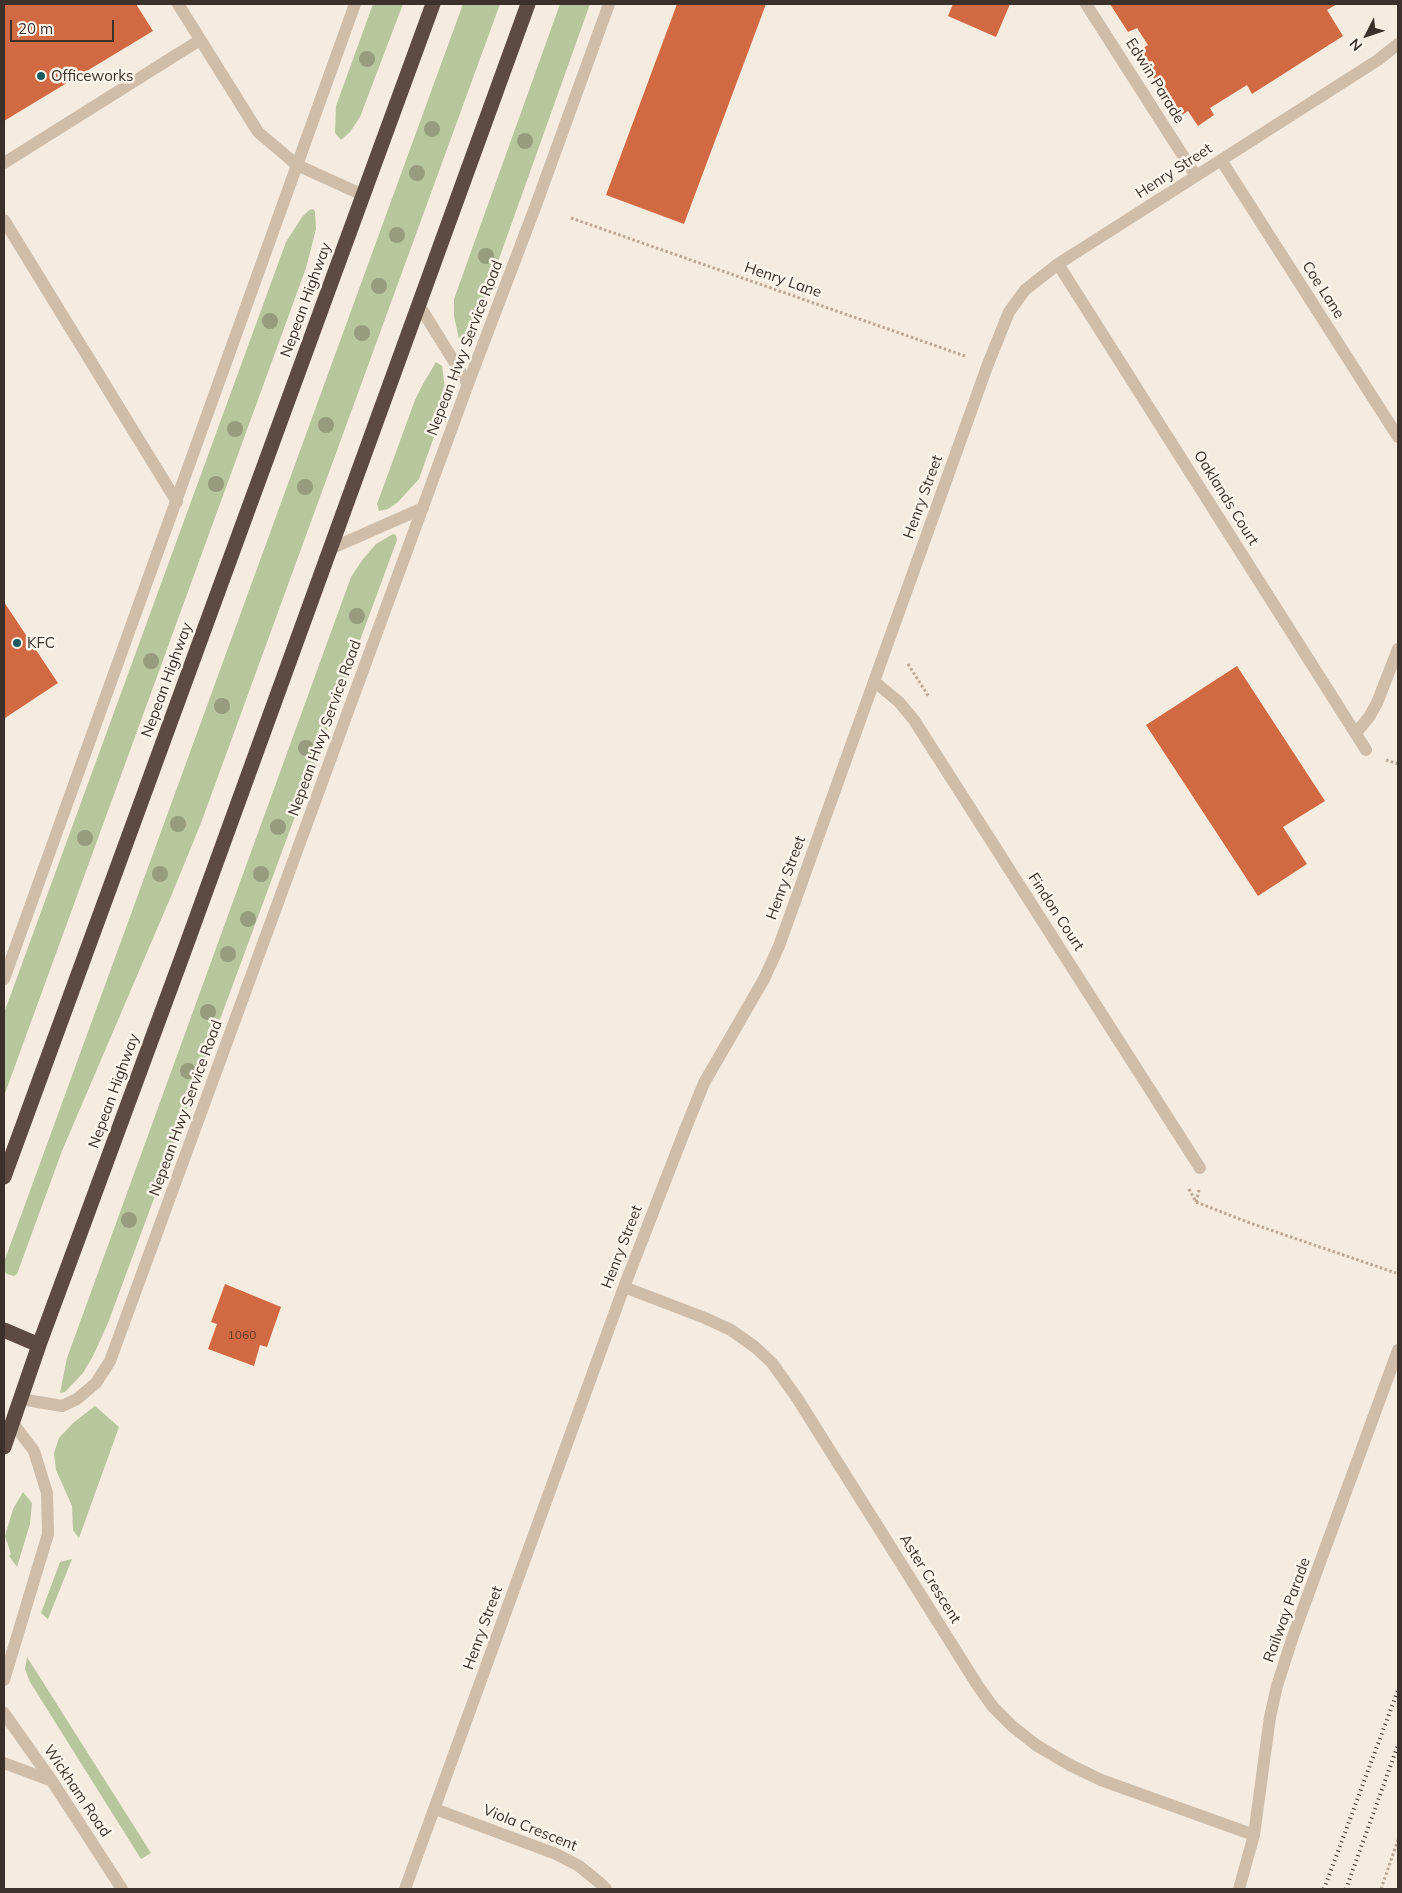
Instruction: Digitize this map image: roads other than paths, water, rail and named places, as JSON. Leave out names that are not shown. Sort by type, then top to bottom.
[{"type":"highway","name":"Nepean Highway","points":[[4,1177],[434,4]]},
{"type":"highway","name":"Nepean Highway","points":[[4,1448],[39,1345],[182,958],[528,4]]},
{"type":"highway","points":[[4,1330],[39,1345]]},
{"type":"street","points":[[178,4],[258,132],[297,165],[363,195]]},
{"type":"street","points":[[4,979],[355,4]]},
{"type":"street","name":"Nepean Hwy Service Road","points":[[21,1399],[62,1406],[77,1398],[96,1383],[110,1361],[609,4]]},
{"type":"street","name":"Edwin Parade","points":[[1086,4],[1196,176]]},
{"type":"street","points":[[4,163],[200,40]]},
{"type":"street","name":"Henry Street","points":[[405,1889],[624,1288],[704,1083],[764,979],[779,946],[988,364],[1002,327],[1015,301],[1037,279],[1058,264],[1378,60],[1398,44]]},
{"type":"street","name":"Coe Lane","points":[[1221,160],[1398,437]]},
{"type":"street","points":[[4,220],[177,502]]},
{"type":"street","name":"Oaklands Court","points":[[1058,264],[1366,750]]},
{"type":"street","points":[[418,305],[468,384]]},
{"type":"street","points":[[330,549],[423,508]]},
{"type":"street","points":[[1356,733],[1377,703],[1398,650]]},
{"type":"street","name":"Findon Court","points":[[875,682],[899,702],[914,720],[1200,1168]]},
{"type":"street","name":"Aster Crescent","points":[[624,1288],[705,1318],[731,1330],[772,1363],[797,1398],[978,1686],[993,1707],[1012,1726],[1036,1746],[1101,1780],[1254,1835]]},
{"type":"street","name":"Railway Parade","points":[[1239,1889],[1254,1835],[1270,1717],[1277,1686],[1293,1636],[1398,1350]]},
{"type":"street","points":[[4,1680],[48,1534],[47,1493],[34,1451],[12,1422]]},
{"type":"street","name":"Wickham Road","points":[[4,1713],[52,1781],[122,1889]]},
{"type":"street","points":[[4,1763],[52,1781]]},
{"type":"street","name":"Viola Crescent","points":[[435,1809],[556,1854],[579,1866],[606,1889]]},
{"type":"railway","points":[[1324,1889],[1398,1690]]},
{"type":"railway","points":[[1346,1889],[1398,1745]]},
{"type":"place","name":"Officeworks","points":[[41,76]]},
{"type":"place","name":"KFC","points":[[17,643]]}]
